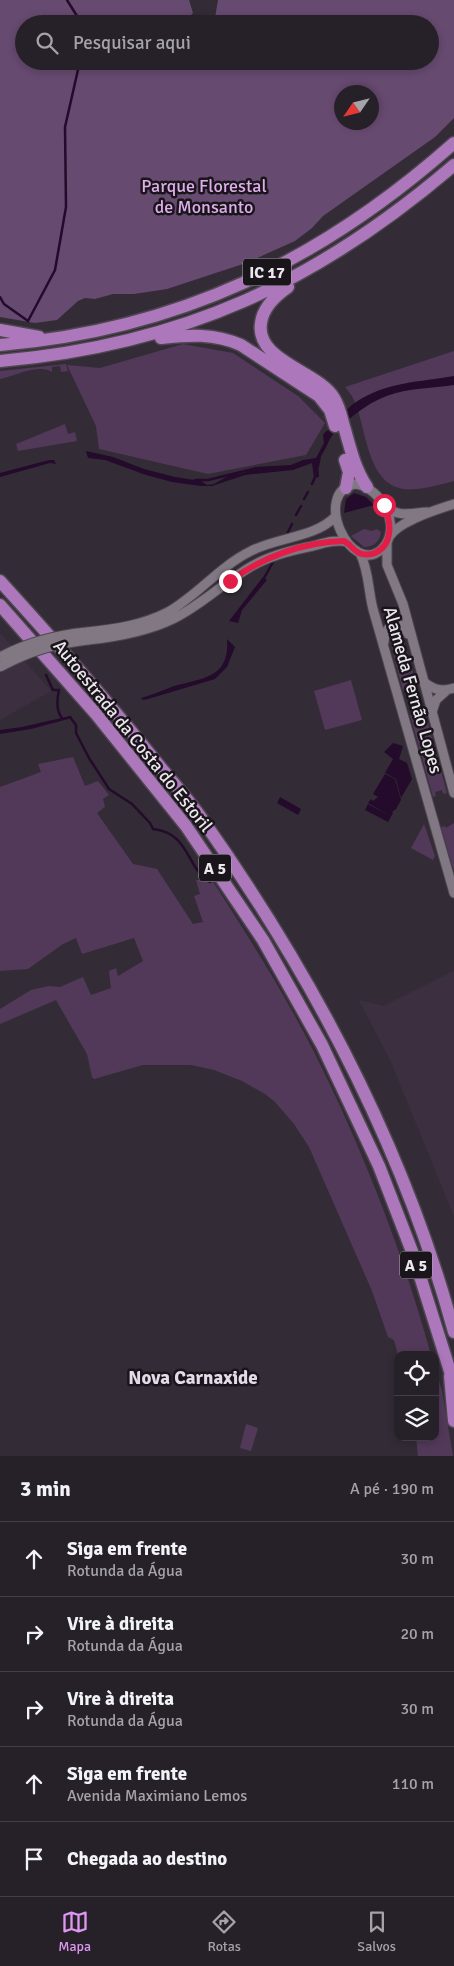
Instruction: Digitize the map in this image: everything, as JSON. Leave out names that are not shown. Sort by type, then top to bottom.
[{"type":"highway","name":"IC 17","points":[[0,346],[102,331],[144,320],[188,306],[258,277],[312,248],[360,218],[404,185],[454,143]]},
{"type":"highway","name":"IC 17","points":[[0,361],[65,354],[124,342],[186,324],[241,303],[300,275],[348,246],[399,210],[454,166]]},
{"type":"highway","points":[[348,246],[281,292],[262,316],[261,332],[264,340],[277,356],[322,384],[334,398],[356,470],[367,487]]},
{"type":"highway","points":[[0,330],[51,340]]},
{"type":"highway","points":[[124,342],[193,334],[231,340],[313,392],[325,402],[330,410],[349,472],[346,488]]},
{"type":"highway","name":"Autoestrada da Costa do Estoril","points":[[0,581],[108,703],[201,817],[276,929],[338,1039],[405,1185],[439,1282],[454,1332]]},
{"type":"highway","name":"Autoestrada da Costa do Estoril","points":[[0,605],[96,714],[186,826],[263,940],[322,1045],[379,1166],[413,1254],[450,1366],[454,1384]]},
{"type":"highway","points":[[450,1366],[454,1421]]},
{"type":"street","points":[[432,511],[399,514],[393,512],[367,487],[355,484],[341,492],[337,501],[335,516],[341,534],[347,542],[360,553],[372,554],[381,550],[400,526],[432,511],[454,504]]},
{"type":"street","points":[[384,505],[389,519],[388,540]]},
{"type":"street","points":[[0,657],[39,640],[60,635],[125,626],[154,618],[176,606],[230,564],[262,546],[326,526],[335,516]]},
{"type":"street","name":"Alameda Fernão Lopes","points":[[388,540],[386,565],[401,597],[454,793]]},
{"type":"street","points":[[0,667],[24,654],[41,648],[61,643],[132,634],[157,626],[192,609],[239,574],[262,560],[288,551],[328,543],[347,542]]},
{"type":"street","name":"Alameda Fernão Lopes","points":[[360,553],[365,565],[370,601],[454,893]]},
{"type":"street","points":[[384,645],[387,629],[396,623],[404,626],[412,640]]},
{"type":"street","points":[[424,682],[436,689],[450,690]]},
{"type":"street","points":[[432,712],[436,700],[450,690]]},
{"type":"shaded area","points":[[183,344],[233,353],[298,396],[325,423],[306,455],[208,474],[99,449],[96,426],[67,365],[100,368]]},
{"type":"shaded area","points":[[454,351],[454,481],[416,489],[400,488],[387,482],[378,471],[372,458],[354,400],[345,387]]},
{"type":"shaded area","points":[[66,364],[68,371],[61,372],[60,366],[52,367],[52,372],[34,369],[0,379],[0,371]]},
{"type":"shaded area","points":[[454,376],[454,385],[396,393],[379,399],[355,414],[334,433],[318,459],[319,477],[314,478],[312,463],[293,470],[245,475],[212,486],[201,486],[172,482],[105,460],[88,458],[86,451],[113,457],[144,469],[175,477],[201,481],[207,485],[214,484],[230,475],[244,473],[255,467],[291,465],[303,460],[316,458],[324,443],[323,435],[325,432],[334,426],[352,405],[367,395],[391,387]]},
{"type":"shaded area","points":[[65,424],[68,434],[75,432],[77,441],[18,451],[16,444]]},
{"type":"shaded area","points":[[54,460],[56,464],[50,463],[0,477],[0,473]]},
{"type":"shaded area","points":[[354,493],[366,497],[374,505],[344,513],[346,499]]},
{"type":"shaded area","points":[[364,529],[372,531],[377,529],[381,532],[378,541],[374,545],[364,547],[351,536]]},
{"type":"shaded area","points":[[263,577],[267,580],[242,610],[238,623],[229,621]]},
{"type":"shaded area","points":[[401,631],[417,686],[413,688],[412,685],[407,686],[407,689],[403,691],[388,634],[392,633],[394,639],[399,638],[397,632]]},
{"type":"shaded area","points":[[0,633],[51,691],[0,720]]},
{"type":"shaded area","points":[[227,639],[235,647],[227,667],[215,679],[148,699],[143,700],[141,698],[212,674],[224,662],[227,652]]},
{"type":"shaded area","points":[[351,680],[362,720],[325,730],[314,691]]},
{"type":"shaded area","points":[[425,712],[447,793],[443,794],[442,790],[435,792],[436,796],[433,797],[410,715],[414,714],[417,719],[421,718],[420,713]]},
{"type":"shaded area","points":[[70,716],[72,718],[31,729],[0,734],[0,730]]},
{"type":"shaded area","points":[[393,743],[403,746],[399,759],[407,763],[412,779],[401,798],[396,779],[385,773],[393,759],[384,752]]},
{"type":"shaded area","points":[[73,757],[85,786],[98,781],[109,795],[103,799],[105,807],[97,813],[133,864],[157,869],[193,924],[203,922],[194,896],[200,894],[196,880],[212,880],[290,1008],[332,1089],[380,1201],[420,1316],[430,1351],[397,1351],[394,1340],[388,1337],[372,1291],[309,1147],[294,1124],[275,1102],[265,1094],[242,1081],[214,1070],[191,1065],[143,1065],[94,1079],[87,1054],[56,1000],[0,1024],[0,1009],[31,990],[49,986],[60,987],[83,977],[91,995],[111,988],[109,971],[116,968],[118,976],[143,961],[134,938],[82,954],[76,938],[63,944],[28,969],[0,971],[0,787],[41,772],[38,764]]},
{"type":"shaded area","points":[[385,774],[395,779],[401,800],[392,812],[388,822],[365,810],[368,804],[390,816],[368,803],[371,799],[373,801],[378,797],[373,794]]},
{"type":"shaded area","points":[[280,797],[301,809],[298,815],[277,803]]},
{"type":"shaded area","points":[[454,823],[454,872],[441,827],[445,826],[446,828]]},
{"type":"shaded area","points":[[424,824],[435,856],[433,860],[411,848]]},
{"type":"shaded area","points":[[454,971],[454,1216],[391,1062],[359,1000],[383,1006]]},
{"type":"shaded area","points":[[439,1381],[453,1456],[418,1456],[416,1441],[439,1441]]},
{"type":"shaded area","points":[[246,1424],[258,1428],[251,1451],[240,1448]]},
{"type":"green space","name":"Parque Florestal de Monsanto","points":[[0,0],[189,0],[193,13],[191,15],[15,15],[15,70],[439,70],[439,15],[216,15],[218,0],[454,0],[454,118],[435,137],[323,216],[312,228],[295,241],[246,263],[167,289],[134,294],[113,294],[95,299],[85,298],[78,301],[57,320],[35,323],[0,317]]},
{"type":"waterway","points":[[67,0],[76,15]]},
{"type":"waterway","points":[[0,297],[4,304],[28,321],[55,270],[66,207],[65,127],[78,70]]},
{"type":"waterway","points":[[318,466],[320,455]]},
{"type":"waterway","points":[[195,480],[208,480],[253,469]]},
{"type":"waterway","points":[[312,484],[315,477]]},
{"type":"waterway","points":[[304,499],[308,492]]},
{"type":"waterway","points":[[296,515],[301,506]]},
{"type":"waterway","points":[[287,534],[292,524]]},
{"type":"waterway","points":[[263,580],[274,560]]},
{"type":"waterway","points":[[46,675],[53,690],[59,690],[57,701],[62,718]]},
{"type":"waterway","points":[[70,717],[76,725],[76,733],[89,758],[109,789],[132,804],[150,823],[153,829],[174,837],[181,844],[202,876],[210,882]]},
{"type":"district","name":"Nova Carnaxide","points":[[193,1377]]},
{"type":"route","points":[[230,581],[262,560],[288,551],[338,541],[347,542],[360,553],[372,554],[381,550],[389,537],[390,524],[384,505]]}]
